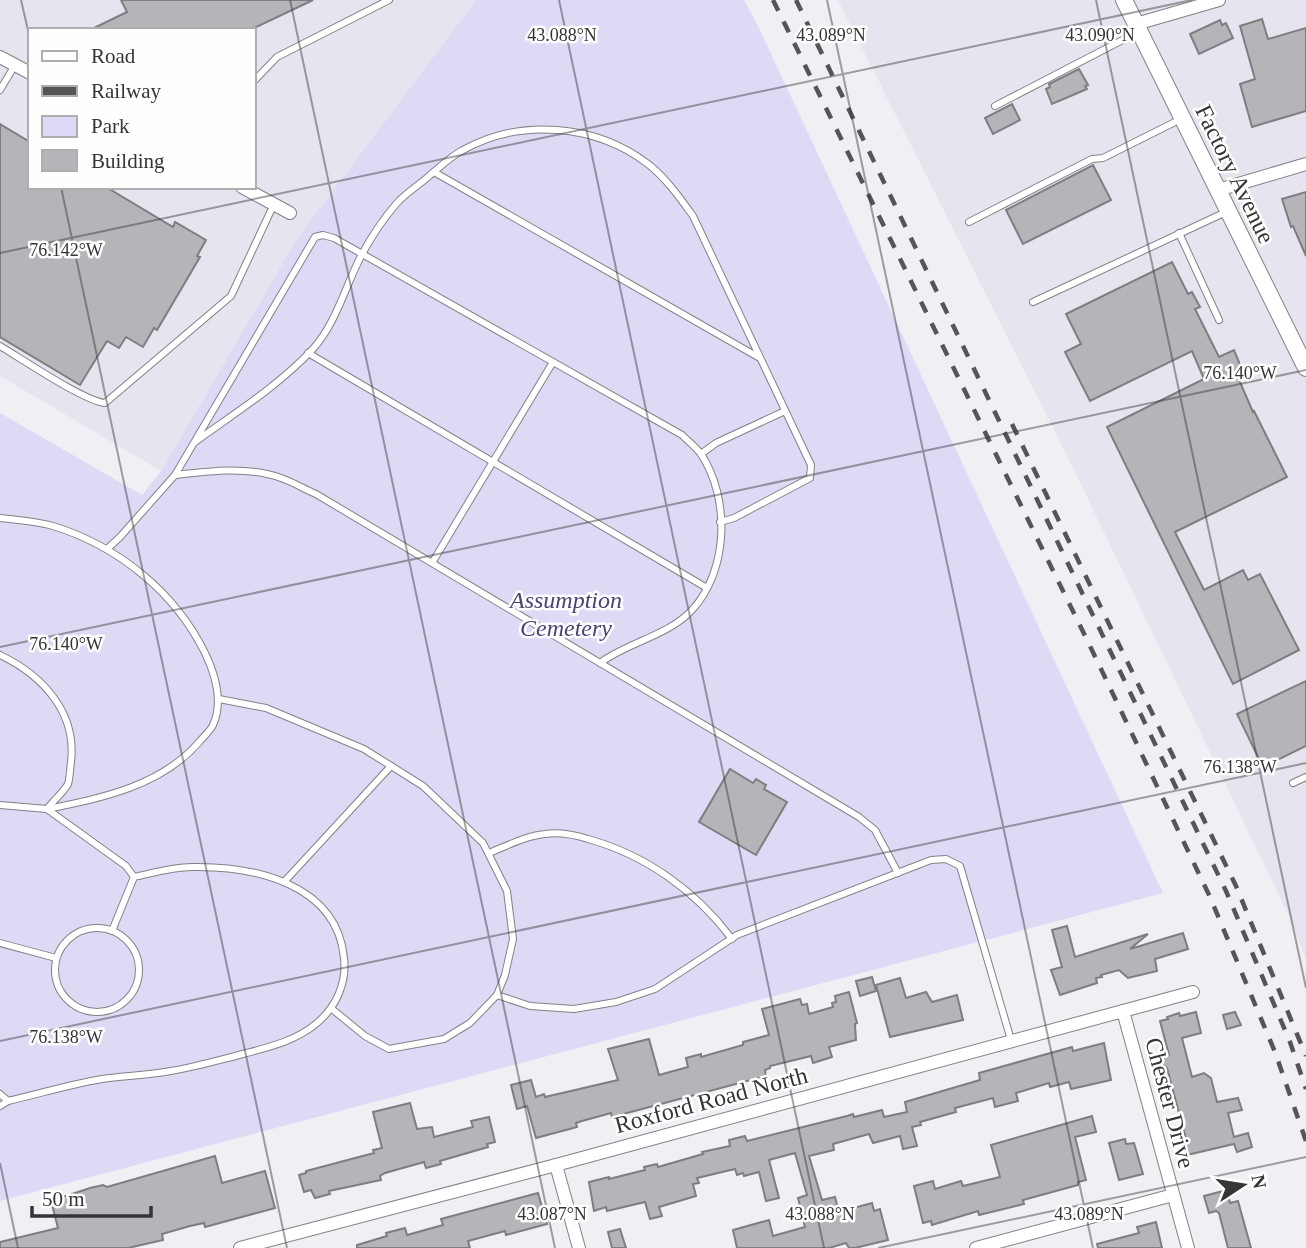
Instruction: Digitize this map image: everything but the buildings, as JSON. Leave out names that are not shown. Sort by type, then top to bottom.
[{"type":"street","name":"Factory Avenue","points":[[1124,0],[1306,369]]},
{"type":"street","points":[[1138,27],[1219,0]]},
{"type":"street","points":[[0,58],[28,73]]},
{"type":"street","points":[[1218,190],[1306,164]]},
{"type":"street","points":[[246,189],[290,213]]},
{"type":"street","name":"Roxford Road North","points":[[240,1248],[1193,992]]},
{"type":"street","name":"Chester Drive","points":[[1124,1010],[1188,1248]]},
{"type":"street","points":[[556,1165],[579,1248]]},
{"type":"street","points":[[976,1248],[1174,1195]]},
{"type":"lane","points":[[256,79],[276,57],[389,0]]},
{"type":"lane","points":[[995,106],[1138,27]]},
{"type":"lane","points":[[0,90],[15,65]]},
{"type":"lane","points":[[969,222],[1092,159],[1103,158],[1182,119]]},
{"type":"lane","points":[[195,442],[271,386],[308,353],[336,313],[362,254],[398,202],[462,150],[496,136],[554,128],[617,145],[649,164],[675,190],[693,216],[811,465],[810,478],[734,518],[720,522]]},
{"type":"lane","points":[[434,172],[760,358]]},
{"type":"lane","points":[[0,346],[69,387],[105,403],[231,296],[274,204]]},
{"type":"lane","points":[[1033,302],[1228,211]]},
{"type":"lane","points":[[1179,233],[1219,320]]},
{"type":"lane","points":[[107,549],[175,475],[315,237],[323,235],[334,238],[682,435],[701,454],[716,488],[720,522],[718,564],[707,588],[692,610],[673,625],[618,650],[600,663]]},
{"type":"lane","points":[[308,353],[707,588]]},
{"type":"lane","points":[[432,563],[553,362]]},
{"type":"lane","points":[[701,454],[716,443],[785,411]]},
{"type":"lane","points":[[175,475],[255,471],[281,478],[316,494],[859,817],[875,830],[898,873]]},
{"type":"lane","points":[[0,518],[51,525],[107,549],[140,572],[176,607],[195,633],[212,667],[219,699],[213,725],[194,748],[174,765],[130,788],[97,799],[47,809],[0,805]]},
{"type":"lane","points":[[0,655],[30,672],[47,687],[61,707],[69,731],[72,754],[68,783],[47,809]]},
{"type":"lane","points":[[219,699],[265,708],[304,723],[364,749],[422,786],[483,843],[507,891],[513,939],[505,975],[496,995],[470,1023],[444,1039],[389,1049],[365,1036],[332,1009]]},
{"type":"lane","points":[[284,882],[391,766]]},
{"type":"lane","points":[[1293,783],[1306,777]]},
{"type":"lane","points":[[47,809],[126,866],[134,877]]},
{"type":"lane","points":[[489,853],[523,839],[547,833],[575,835],[612,846],[647,862],[687,891],[716,917],[732,939]]},
{"type":"lane","points":[[496,995],[530,1006],[574,1009],[616,1002],[655,989],[732,939],[898,873],[946,859],[960,866],[1011,1040]]},
{"type":"lane","points":[[0,1106],[9,1101],[100,1080],[171,1071],[261,1049],[294,1038],[316,1025],[332,1009],[346,974],[342,939],[331,916],[302,890],[284,882],[235,869],[191,867],[134,877]]},
{"type":"lane","points":[[112,931],[134,877]]},
{"type":"lane","points":[[90,928],[112,931],[124,937],[132,947],[137,960],[136,985],[129,997],[107,1011],[82,1009],[70,1003],[61,993],[56,981],[56,958],[63,945],[80,931],[90,928]]},
{"type":"lane","points":[[0,943],[56,958]]},
{"type":"lane","points":[[0,1094],[9,1101]]},
{"type":"shaded area","points":[[0,0],[476,0],[298,237],[161,471],[0,376]]},
{"type":"shaded area","points":[[838,0],[1306,0],[1306,959],[1288,914],[1072,466]]},
{"type":"green space","name":"Assumption Cemetery","points":[[476,0],[744,0],[1163,893],[0,1201],[0,413],[142,495],[161,471],[298,237]]},
{"type":"railway","points":[[773,0],[1210,897],[1275,1052],[1306,1141]]},
{"type":"railway","points":[[796,0],[1226,891],[1290,1042],[1306,1089]]},
{"type":"railway","points":[[1012,424],[1236,886],[1306,1056]]}]
